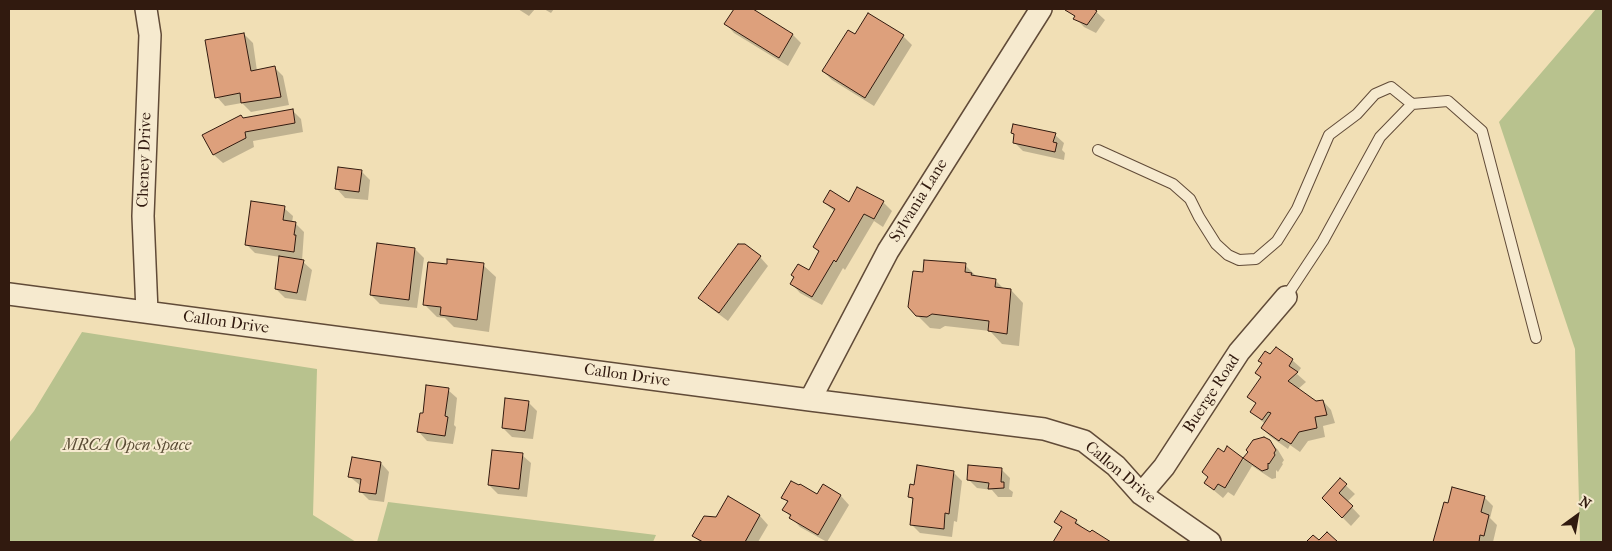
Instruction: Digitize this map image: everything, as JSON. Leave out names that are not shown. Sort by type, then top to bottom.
[{"type":"street","name":"Cheney Drive","points":[[146,9],[150,35],[142,216],[146,312]]},
{"type":"street","name":"Sylvania Lane","points":[[810,400],[888,251],[1041,9]]},
{"type":"street","name":"Callon Drive","points":[[9,294],[810,400],[1044,429],[1084,441],[1116,466],[1141,494],[1210,542]]},
{"type":"street","name":"Buerge Road","points":[[1141,494],[1164,467],[1239,352],[1286,297]]},
{"type":"lane","points":[[1098,150],[1173,184],[1190,199],[1216,244],[1228,255],[1239,260],[1256,259],[1277,241],[1297,209],[1329,136],[1356,114],[1375,94],[1391,87],[1412,104]]},
{"type":"lane","points":[[1286,297],[1323,241],[1380,137],[1412,104],[1448,100],[1482,131],[1536,338]]},
{"type":"green space","points":[[1596,9],[1603,9],[1603,542],[1580,542],[1575,349],[1499,122]]},
{"type":"green space","name":"MRCA Open Space","points":[[82,332],[317,369],[313,515],[356,542],[9,542],[9,443],[34,411]]},
{"type":"green space","points":[[388,502],[656,535],[653,542],[377,542]]},
{"type":"building","points":[[734,9],[753,9],[793,34],[779,58],[724,24]]},
{"type":"building","points":[[1065,9],[1094,9],[1097,11],[1087,25],[1073,19],[1075,16]]},
{"type":"building","points":[[868,13],[904,35],[865,98],[822,71],[848,30],[855,34]]},
{"type":"building","points":[[244,33],[251,71],[275,66],[281,97],[241,103],[240,93],[215,98],[205,40]]},
{"type":"building","points":[[293,109],[295,123],[245,132],[246,138],[213,155],[202,135],[241,115],[243,118]]},
{"type":"building","points":[[1013,124],[1056,133],[1053,142],[1057,143],[1055,152],[1013,143],[1014,134],[1011,133]]},
{"type":"building","points":[[338,167],[362,170],[359,192],[335,189]]},
{"type":"building","points":[[857,187],[884,201],[874,219],[864,214],[836,262],[834,260],[812,297],[790,284],[794,277],[791,275],[798,264],[809,270],[819,251],[813,247],[835,209],[823,202],[830,190],[849,202]]},
{"type":"building","points":[[251,201],[285,206],[283,220],[296,222],[294,252],[245,245]]},
{"type":"building","points":[[377,243],[415,248],[409,300],[370,295]]},
{"type":"building","points":[[738,244],[745,244],[761,256],[719,313],[698,298]]},
{"type":"building","points":[[279,256],[304,260],[297,293],[275,289]]},
{"type":"building","points":[[447,259],[484,263],[477,320],[440,315],[441,307],[423,305],[428,262],[447,264]]},
{"type":"building","points":[[924,260],[966,263],[965,272],[972,273],[971,275],[996,279],[995,287],[1011,289],[1007,334],[988,331],[989,321],[932,314],[927,317],[916,316],[908,307],[913,271],[923,272]]},
{"type":"building","points":[[1276,347],[1293,359],[1289,366],[1298,372],[1288,381],[1316,401],[1323,400],[1327,415],[1315,417],[1317,428],[1299,432],[1291,444],[1281,438],[1279,441],[1261,428],[1271,413],[1268,412],[1262,420],[1250,412],[1256,403],[1247,397],[1261,377],[1255,373],[1262,363],[1258,361],[1265,351],[1270,354]]},
{"type":"building","points":[[426,385],[449,388],[445,416],[448,417],[445,436],[417,432],[420,413],[423,413]]},
{"type":"building","points":[[505,398],[529,401],[525,431],[502,428]]},
{"type":"building","points":[[1264,437],[1270,440],[1276,450],[1275,455],[1268,463],[1268,469],[1262,471],[1243,458],[1253,440]]},
{"type":"building","points":[[1227,446],[1243,458],[1225,488],[1218,484],[1214,490],[1204,483],[1208,477],[1202,472],[1218,448],[1224,452]]},
{"type":"building","points":[[492,450],[523,453],[519,489],[488,485]]},
{"type":"building","points":[[352,457],[381,462],[376,494],[359,492],[361,479],[348,477]]},
{"type":"building","points":[[917,465],[954,471],[949,514],[945,513],[944,529],[910,525],[913,498],[908,497],[910,484],[914,485]]},
{"type":"building","points":[[968,465],[1002,468],[1001,482],[1004,482],[1004,488],[988,489],[989,483],[967,480]]},
{"type":"building","points":[[1340,478],[1347,484],[1339,493],[1353,506],[1342,518],[1322,498]]},
{"type":"building","points":[[791,481],[817,494],[823,484],[841,495],[818,535],[789,518],[791,515],[782,510],[788,501],[781,498]]},
{"type":"building","points":[[1452,487],[1485,496],[1481,512],[1489,515],[1484,536],[1480,535],[1479,542],[1433,542],[1444,502],[1448,503]]},
{"type":"building","points":[[728,496],[760,515],[745,542],[703,542],[692,536],[704,516],[716,517]]},
{"type":"building","points":[[1061,511],[1077,520],[1075,523],[1090,532],[1092,530],[1111,542],[1053,542],[1062,527],[1054,522]]},
{"type":"building","points":[[1327,532],[1338,542],[1306,542],[1313,535],[1319,540]]}]
